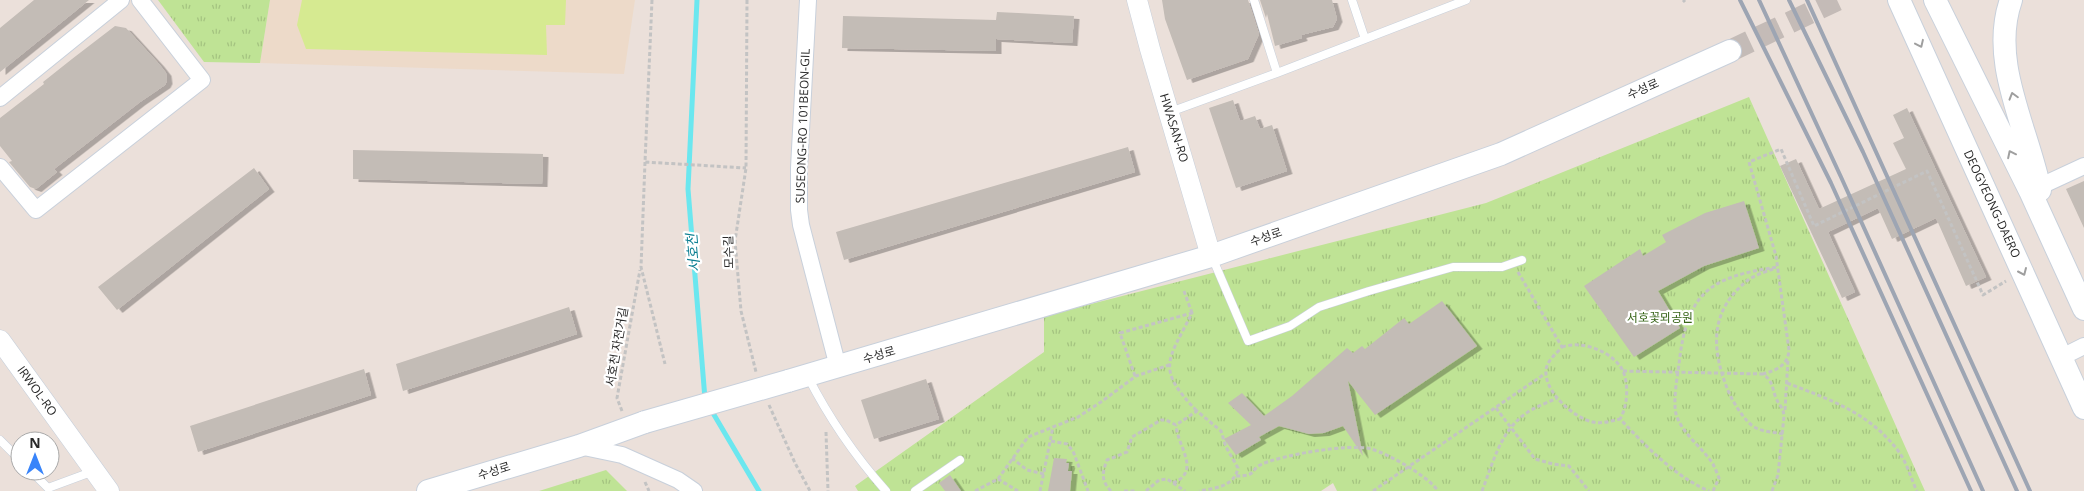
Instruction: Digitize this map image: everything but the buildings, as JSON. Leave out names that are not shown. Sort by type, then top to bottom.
[{"type":"main road","name":"DEOGYEONG-DAERO","points":[[1899,0],[2084,408]]},
{"type":"main road","points":[[1935,0],[2034,189]]},
{"type":"main road","points":[[2011,0],[2004,39],[2010,87],[2034,189],[2047,228],[2084,309]]},
{"type":"main road","name":"수성로","points":[[428,491],[578,446],[636,425],[1211,256],[1501,154],[1730,51]]},
{"type":"street","points":[[0,98],[121,0]]},
{"type":"street","points":[[0,167],[36,210],[202,80],[140,0]]},
{"type":"street","name":"SUSEONG-RO 101BEON-GIL","points":[[808,0],[799,168],[799,210],[801,225],[838,367]]},
{"type":"street","name":"HWASAN-RO","points":[[1137,0],[1147,40],[1170,112],[1211,256]]},
{"type":"street","points":[[2034,189],[2084,166]]},
{"type":"street","name":"IRWOL-RO","points":[[0,340],[109,491]]},
{"type":"street","points":[[2060,358],[2084,346]]},
{"type":"street","points":[[578,446],[622,455],[678,480],[694,491]]},
{"type":"lane","points":[[1254,0],[1277,73]]},
{"type":"lane","points":[[1352,0],[1364,39]]},
{"type":"lane","points":[[1170,112],[1466,0]]},
{"type":"lane","points":[[1211,256],[1248,341],[1290,326],[1319,308],[1369,291],[1453,267],[1502,267],[1522,260]]},
{"type":"lane","points":[[798,378],[825,409],[865,468],[886,491]]},
{"type":"lane","points":[[0,440],[10,450]]},
{"type":"lane","points":[[915,491],[960,460]]},
{"type":"lane","points":[[41,481],[48,488],[95,470]]},
{"type":"path","name":"서호천 자전거길","points":[[636,425],[617,398],[640,267],[652,0]]},
{"type":"path","name":"모수길","points":[[747,0],[746,168],[736,240],[741,311],[756,375]]},
{"type":"path","points":[[1772,491],[1778,475],[1783,434],[1788,358],[1786,326],[1778,267],[1749,162],[1782,149],[1814,226],[1928,171],[1983,295],[2023,270]]},
{"type":"path","points":[[645,162],[746,168]]},
{"type":"path","points":[[1512,263],[1562,347]]},
{"type":"path","name":"서호천 자전거길","points":[[640,267],[665,364]]},
{"type":"path","points":[[1713,491],[1719,478],[1713,464],[1696,445],[1676,414],[1678,372],[1682,340],[1688,317],[1696,301],[1707,289],[1722,280],[1749,271],[1778,267]]},
{"type":"path","points":[[1778,267],[1749,279],[1727,304],[1716,326],[1716,355],[1730,396],[1739,410],[1755,428],[1783,434]]},
{"type":"path","points":[[1184,291],[1192,313],[1171,356],[1169,373],[1181,394],[1197,411],[1221,431],[1226,448],[1238,468],[1236,476],[1227,484],[1199,491]]},
{"type":"path","points":[[1135,377],[1120,333],[1192,313]]},
{"type":"path","points":[[1575,345],[1591,347],[1607,355],[1623,371],[1626,395],[1620,419],[1608,422],[1593,422],[1569,410],[1557,398],[1546,373],[1549,362],[1562,347],[1575,345]]},
{"type":"path","points":[[1623,371],[1763,374],[1783,366],[1788,358]]},
{"type":"path","points":[[976,491],[998,479],[1028,437],[1078,416],[1135,377],[1169,365]]},
{"type":"path","points":[[1373,491],[1546,373]]},
{"type":"path","points":[[1763,374],[1770,379],[1775,397],[1784,408],[1784,416]]},
{"type":"path","points":[[1787,383],[1840,403],[1873,424],[1900,454],[1917,491]]},
{"type":"path","points":[[1482,491],[1500,444],[1510,428],[1526,413],[1557,398]]},
{"type":"path","points":[[768,400],[795,463],[810,491]]},
{"type":"path","points":[[1496,408],[1536,459],[1569,466],[1589,491]]},
{"type":"path","points":[[825,409],[828,491]]},
{"type":"path","points":[[1176,425],[1197,411]]},
{"type":"path","points":[[1620,419],[1649,449],[1692,484],[1709,491]]},
{"type":"path","points":[[1111,491],[1104,484],[1103,472],[1107,460],[1127,452],[1132,437],[1161,420],[1166,420],[1176,425]]},
{"type":"path","points":[[1173,483],[1180,480],[1185,474],[1187,466],[1187,459],[1177,435],[1176,425]]},
{"type":"path","points":[[1040,491],[1054,427]]},
{"type":"path","points":[[1050,440],[1067,444],[1073,451],[1088,491]]},
{"type":"path","points":[[1236,476],[1248,476],[1254,473],[1261,464],[1314,452],[1344,448],[1371,449],[1410,467],[1432,482],[1438,491]]},
{"type":"path","points":[[1012,458],[1027,470],[1044,474]]},
{"type":"path","points":[[998,479],[1018,491]]},
{"type":"path","points":[[1146,491],[1159,480],[1167,479],[1185,491]]},
{"type":"path","points":[[1124,491],[1135,491]]},
{"type":"shaded area","points":[[270,0],[635,0],[624,74],[260,63]]},
{"type":"green space","points":[[158,0],[270,0],[260,63],[204,62]]},
{"type":"green space","points":[[302,0],[566,0],[565,25],[546,25],[547,55],[306,49],[297,25]]},
{"type":"green space","name":"서호꽃뫼공원","points":[[1749,97],[1925,491],[1337,491],[1333,483],[1321,491],[858,491],[855,486],[1044,352],[1044,316],[1486,203]]},
{"type":"green space","points":[[606,470],[627,491],[539,491]]},
{"type":"waterway","name":"서호천","points":[[697,0],[688,189],[705,399]]},
{"type":"waterway","name":"서호천","points":[[710,408],[759,491]]},
{"type":"tunnel","points":[[1730,51],[1837,0]]},
{"type":"railway","points":[[1740,0],[1831,183],[1971,491]]},
{"type":"railway","points":[[1759,0],[1983,491]]},
{"type":"railway","points":[[1789,0],[1863,152],[2017,491]]},
{"type":"railway","points":[[1807,0],[2030,491]]}]
